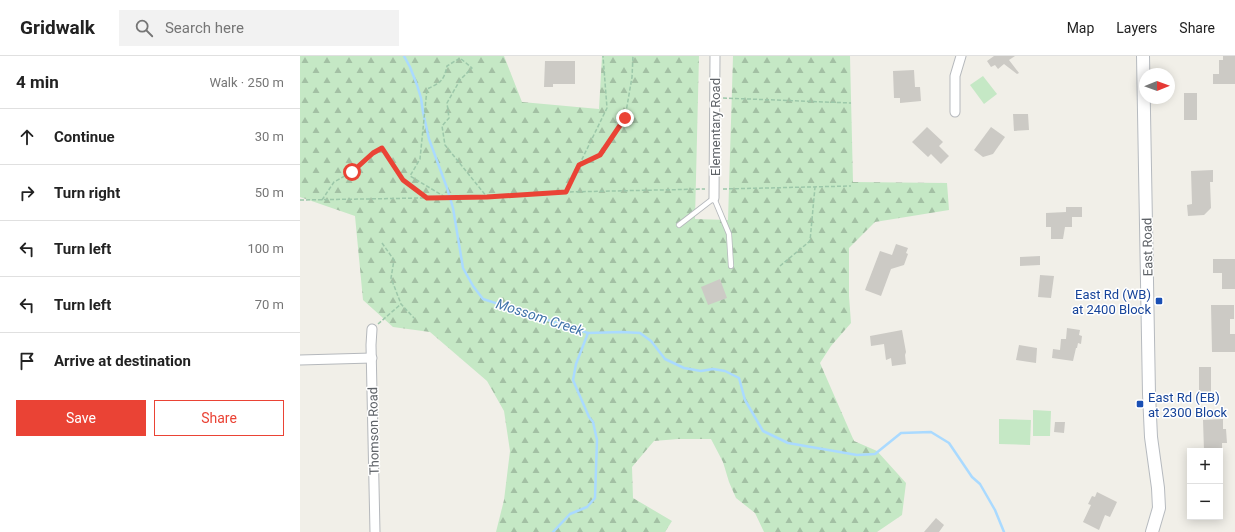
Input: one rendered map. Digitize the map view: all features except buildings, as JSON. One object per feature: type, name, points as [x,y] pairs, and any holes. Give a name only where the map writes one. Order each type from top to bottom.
[{"type":"main road","name":"East Road","points":[[1143,56],[1149,394],[1159,508],[1152,532]]},
{"type":"street","name":"Elementary Road","points":[[714,198],[715,56]]},
{"type":"street","points":[[955,112],[956,76],[961,56]]},
{"type":"street","name":"Thomson Road","points":[[372,329],[375,532]]},
{"type":"street","points":[[300,360],[372,358]]},
{"type":"lane","points":[[679,225],[714,198],[729,234],[731,266]]},
{"type":"path","points":[[300,200],[456,198],[566,192],[607,108],[603,56]]},
{"type":"path","points":[[579,165],[600,155],[625,118],[632,77],[633,56]]},
{"type":"path","points":[[447,198],[410,176],[420,159],[427,89],[437,84],[444,77],[447,66],[460,58],[472,68],[460,80],[447,103],[449,118],[442,126],[445,145],[487,197]]},
{"type":"path","points":[[715,98],[851,103]]},
{"type":"path","points":[[322,200],[334,182],[352,172],[373,153],[382,148],[403,180],[427,198]]},
{"type":"path","points":[[780,266],[810,241],[814,187]]},
{"type":"path","points":[[382,243],[394,260],[391,278],[401,304],[414,318]]},
{"type":"path","points":[[372,329],[401,304]]},
{"type":"green space","points":[[300,56],[504,56],[522,102],[599,109],[602,56],[699,56],[695,219],[728,220],[733,56],[850,56],[853,182],[947,183],[949,210],[875,222],[849,248],[849,296],[851,323],[831,346],[820,363],[854,441],[877,451],[906,483],[902,515],[877,532],[764,532],[755,513],[736,498],[723,462],[711,439],[678,439],[654,441],[632,467],[633,498],[672,521],[665,532],[496,532],[504,500],[510,451],[504,411],[487,381],[430,332],[393,327],[363,300],[355,216],[300,197]]},
{"type":"green space","points":[[983,76],[997,94],[984,104],[970,85]]},
{"type":"green space","points":[[1033,410],[1051,411],[1050,436],[1033,436]]},
{"type":"green space","points":[[999,419],[1031,420],[1030,445],[999,444]]},
{"type":"waterway","name":"Mossom Creek","points":[[404,56],[417,85],[429,139],[453,208],[463,268],[473,286],[483,299],[588,333],[640,333],[651,341],[665,359],[684,368],[701,371],[713,369],[725,371],[739,378],[745,400],[763,431],[788,443],[857,455],[875,454],[901,433],[931,432],[949,443],[972,477],[980,484],[995,510],[1004,532]]},
{"type":"waterway","points":[[553,532],[570,514],[587,507],[595,498],[597,440],[593,422],[589,417],[573,380],[576,364],[588,333]]},
{"type":"place","name":"East Rd (WB) at 2400 Block","points":[[1159,301]]},
{"type":"place","name":"East Rd (EB) at 2300 Block","points":[[1140,404]]},
{"type":"route","points":[[352,172],[373,153],[382,148],[403,180],[427,198],[487,197],[566,192],[579,165],[600,155],[625,118]]}]
